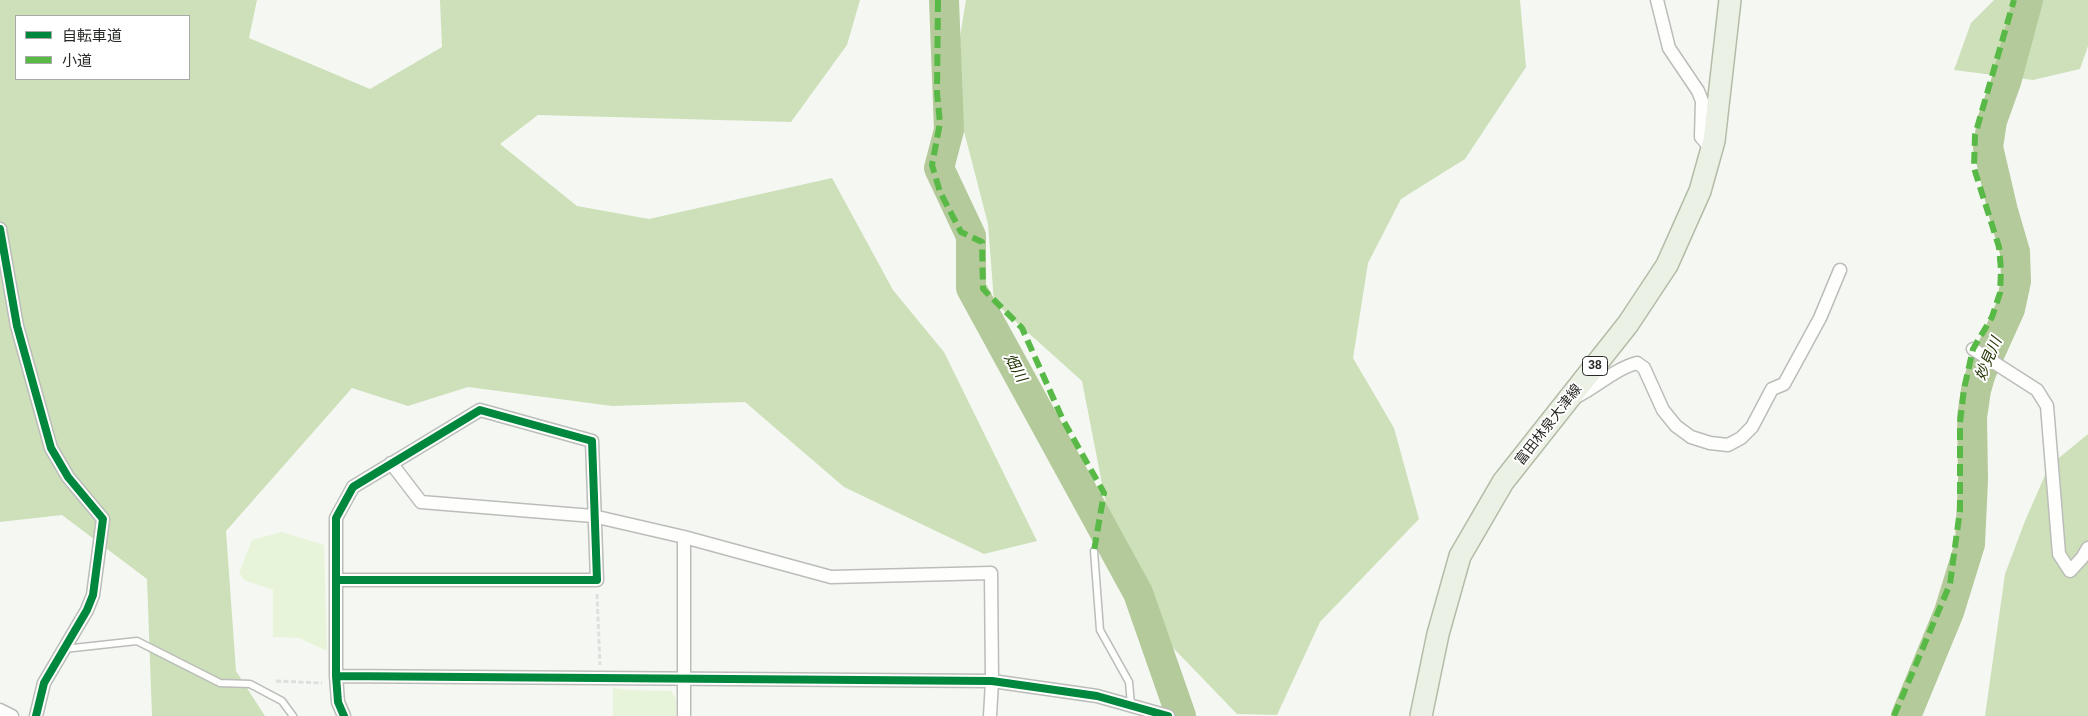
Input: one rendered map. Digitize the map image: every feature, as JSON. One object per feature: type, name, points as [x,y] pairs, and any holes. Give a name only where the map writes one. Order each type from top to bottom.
[{"type":"main road","name":"富田林泉大津線","points":[[1421,716],[1438,634],[1460,556],[1503,482],[1628,324],[1667,265],[1700,191],[1712,150],[1730,0]]},
{"type":"street","points":[[1657,0],[1669,48],[1698,90],[1702,101],[1701,137],[1712,150]]},
{"type":"street","points":[[0,229],[18,326],[51,448],[68,477],[103,519],[93,595],[87,610],[44,683],[36,716]]},
{"type":"street","points":[[1568,401],[1589,391],[1626,366],[1637,362],[1644,368],[1663,410],[1676,426],[1691,437],[1710,443],[1728,444],[1741,438],[1752,427],[1772,390],[1784,384],[1820,318],[1840,270]]},
{"type":"street","points":[[1973,349],[2037,390],[2047,406],[2059,554],[2070,570],[2082,558],[2088,548]]},
{"type":"street","points":[[338,580],[597,580],[593,516],[592,441],[480,410],[353,487],[336,518],[338,580],[336,676],[338,702],[344,716]]},
{"type":"street","points":[[391,463],[421,502],[593,516],[684,537],[831,577],[990,573],[992,681],[990,716]]},
{"type":"street","points":[[684,537],[684,716]]},
{"type":"street","points":[[336,676],[992,681],[1097,696],[1168,716]]},
{"type":"street","points":[[0,710],[12,716]]},
{"type":"lane","points":[[1094,551],[1100,630],[1129,682],[1130,705]]},
{"type":"lane","points":[[64,649],[137,641],[220,683],[250,684],[282,701],[292,716]]},
{"type":"path","points":[[597,580],[600,668]]},
{"type":"path","points":[[276,681],[323,684]]},
{"type":"green space","points":[[0,0],[257,0],[249,38],[370,89],[442,47],[440,0],[860,0],[847,45],[791,122],[538,115],[500,144],[577,206],[649,219],[832,178],[893,290],[944,352],[1037,541],[984,554],[844,487],[745,402],[612,406],[468,387],[408,406],[352,388],[226,531],[236,671],[265,716],[152,716],[147,579],[62,515],[0,522]]},
{"type":"green space","points":[[966,0],[1520,0],[1526,67],[1465,159],[1401,199],[1368,263],[1353,358],[1394,428],[1419,519],[1320,622],[1277,715],[1237,714],[1124,597],[1082,381],[994,302],[988,224],[952,85]]},
{"type":"green space","points":[[1994,0],[2088,0],[2088,46],[2080,69],[2033,80],[1954,70],[1971,23]]},
{"type":"green space","points":[[2088,434],[2088,716],[1985,716],[2005,574],[2049,466]]},
{"type":"green space","points":[[282,532],[324,545],[327,651],[299,638],[273,637],[273,590],[244,580],[239,573],[252,540]]},
{"type":"green space","points":[[613,688],[671,691],[676,699],[676,716],[613,716]]},
{"type":"waterway","name":"畑川","points":[[944,0],[949,130],[939,168],[971,236],[971,288],[1138,593],[1181,716]]},
{"type":"waterway","name":"妙見川","points":[[1906,716],[1949,612],[1970,544],[1973,480],[1972,417],[1976,390],[1981,373],[2010,309],[2016,281],[2015,252],[1988,147],[1992,121],[2006,82],[2028,0]]},
{"type":"marked path","points":[[938,0],[937,93],[940,123],[932,165],[940,192],[961,232],[982,242],[983,289],[1022,328],[1063,420],[1104,493],[1094,551]]},
{"type":"marked path","points":[[1894,716],[1950,584],[1960,510],[1960,423],[1964,389],[1973,349],[1992,317],[2000,293],[1999,247],[1974,168],[1975,135],[2014,0]]},
{"type":"cycle path","points":[[0,229],[17,326],[51,448],[68,477],[103,519],[93,595],[87,610],[44,683],[36,716]]},
{"type":"cycle path","points":[[338,580],[597,580],[592,441],[480,410],[353,487],[336,518],[336,676],[338,702],[344,716]]},
{"type":"cycle path","points":[[336,676],[992,681],[1097,696],[1168,716]]}]
